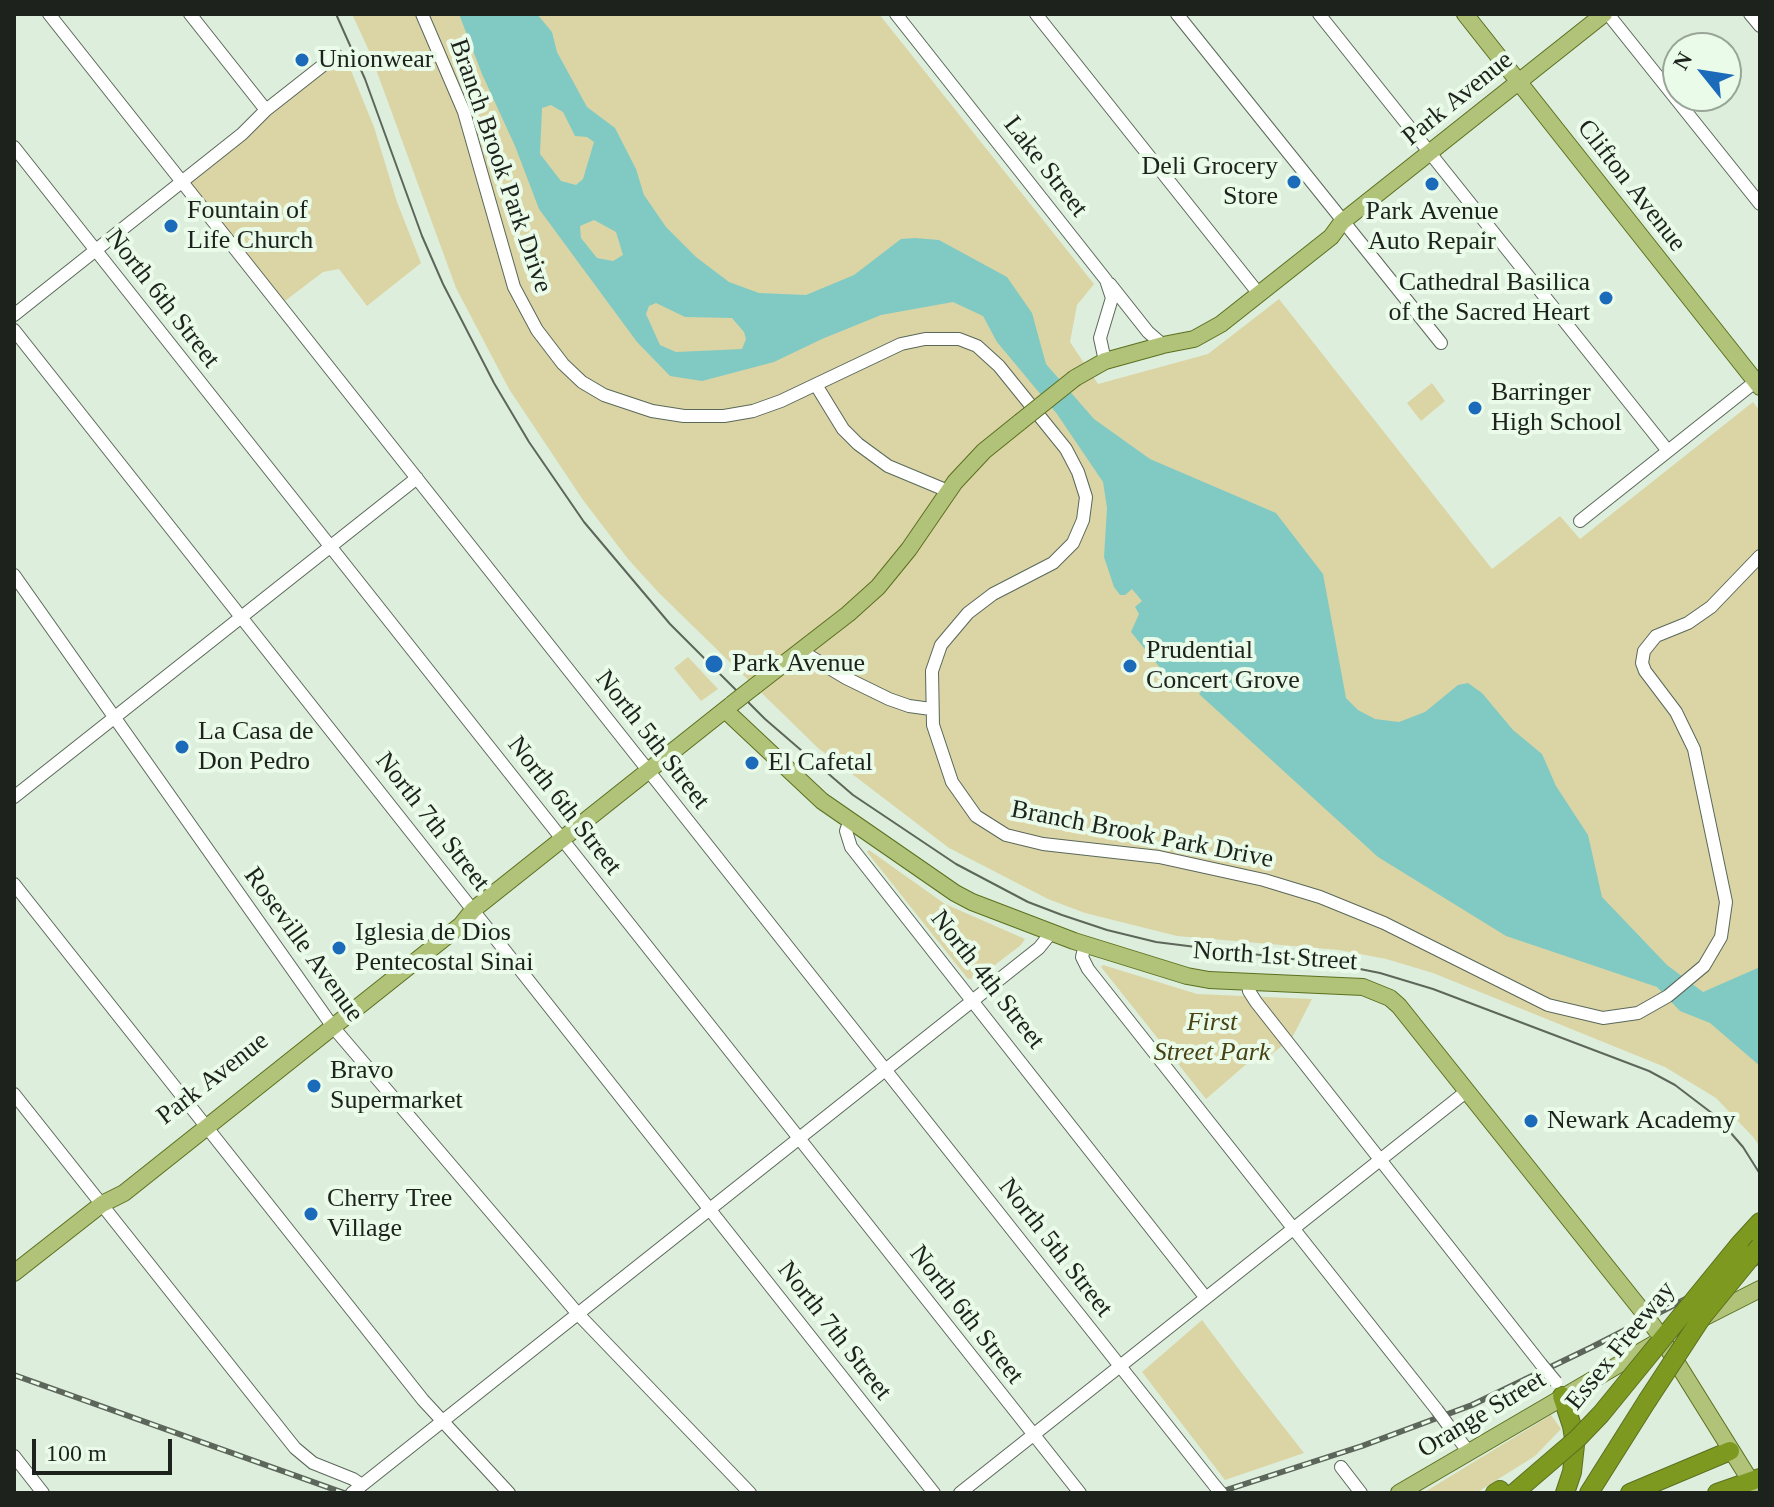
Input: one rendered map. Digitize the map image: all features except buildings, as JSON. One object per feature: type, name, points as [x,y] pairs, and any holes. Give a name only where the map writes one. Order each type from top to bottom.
[{"type":"highway","name":"Essex Freeway","points":[[1503,1492],[1578,1438],[1623,1389],[1760,1222]]},
{"type":"highway","name":"Essex Freeway","points":[[1593,1490],[1691,1333],[1721,1291],[1760,1246]]},
{"type":"highway","points":[[1559,1389],[1575,1445],[1572,1472],[1565,1493]]},
{"type":"highway","points":[[1630,1493],[1730,1451]]},
{"type":"highway","points":[[1717,1493],[1756,1484]]},
{"type":"main road","name":"Clifton Avenue","points":[[1465,14],[1759,382]]},
{"type":"main road","name":"Park Avenue","points":[[14,1273],[102,1204],[117,1185],[461,925],[473,910],[859,604],[886,578],[948,491],[984,451],[1075,378],[1105,361],[1163,345],[1256,290],[1331,237],[1342,222],[1606,14]]},
{"type":"main road","points":[[728,707],[817,796],[850,820]]},
{"type":"main road","name":"North 1st Street","points":[[850,820],[960,896],[1085,945],[1187,976],[1354,986],[1380,992],[1399,1006],[1643,1312],[1730,1451],[1756,1484]]},
{"type":"main road","name":"Orange Street","points":[[1399,1493],[1559,1389],[1659,1334],[1760,1289]]},
{"type":"street","name":"North 5th Street","points":[[49,14],[1218,1489]]},
{"type":"street","points":[[190,14],[266,110]]},
{"type":"street","name":"Branch Brook Park Drive","points":[[422,14],[464,112],[514,287],[537,330],[569,371],[590,387],[614,399],[652,411],[714,417],[744,413],[781,401],[878,353],[909,342],[943,338],[972,342],[999,366],[1051,430],[1081,478],[1086,497],[1086,508],[1073,543],[1053,563],[993,594],[957,624],[941,645],[936,658],[931,709],[939,750],[956,790],[976,816],[1006,835],[1043,844],[1159,857],[1276,883],[1384,923],[1523,994],[1564,1010],[1596,1017],[1638,1013],[1656,1004],[1697,973],[1714,952],[1721,937],[1725,913],[1724,886],[1694,749],[1676,712],[1645,671],[1642,659],[1645,647],[1652,639],[1706,612],[1760,556]]},
{"type":"street","name":"Lake Street","points":[[896,14],[1106,280],[1148,332],[1163,345]]},
{"type":"street","points":[[1036,14],[1256,290]]},
{"type":"street","points":[[1177,14],[1441,343]]},
{"type":"street","points":[[1319,14],[1668,451]]},
{"type":"street","points":[[1606,14],[1760,204]]},
{"type":"street","points":[[1750,14],[1760,26]]},
{"type":"street","points":[[14,315],[242,134],[266,110],[336,55]]},
{"type":"street","name":"North 6th Street","points":[[14,147],[1080,1493]]},
{"type":"street","points":[[1105,361],[1100,338],[1112,298],[1106,280]]},
{"type":"street","name":"North 7th Street","points":[[14,330],[934,1493]]},
{"type":"street","points":[[1580,521],[1759,382]]},
{"type":"street","points":[[816,385],[843,429],[858,444],[888,466],[948,491]]},
{"type":"street","points":[[14,797],[417,478]]},
{"type":"street","name":"Roseville Avenue","points":[[14,576],[330,1023],[578,1314],[750,1493]]},
{"type":"street","points":[[801,651],[889,699],[931,709]]},
{"type":"street","name":"North 4th Street","points":[[850,820],[846,831],[848,843],[1206,1298]]},
{"type":"street","points":[[14,884],[442,1421],[509,1493]]},
{"type":"street","points":[[14,1094],[295,1448],[313,1463],[353,1479],[358,1489],[1039,948],[1051,933]]},
{"type":"street","points":[[1085,945],[1082,957],[1088,969],[1468,1451]]},
{"type":"street","points":[[1248,982],[1249,991],[1256,1002],[1559,1389]]},
{"type":"street","points":[[960,1493],[1467,1091]]},
{"type":"street","points":[[14,1456],[43,1493]]},
{"type":"street","points":[[1341,1467],[1361,1493]]},
{"type":"green space","points":[[352,14],[879,14],[1094,284],[1077,305],[1070,342],[1098,384],[1208,354],[1279,299],[1492,569],[1560,516],[1580,539],[1753,402],[1760,411],[1760,1147],[1716,1098],[1665,1067],[1433,973],[1386,959],[1339,950],[1177,936],[1085,913],[1048,899],[949,848],[818,748],[628,559],[583,500],[509,389],[456,288],[370,53]]},
{"type":"green space","points":[[343,51],[374,127],[397,202],[421,263],[367,306],[339,269],[323,272],[281,304],[188,181]]},
{"type":"green space","points":[[1432,383],[1445,401],[1421,421],[1407,403]]},
{"type":"green space","points":[[688,657],[718,689],[701,701],[674,668]]},
{"type":"green space","points":[[869,850],[945,904],[1025,939],[978,978],[968,979],[867,852]]},
{"type":"green space","name":"First Street Park","points":[[1103,965],[1197,994],[1312,999],[1292,1038],[1263,1061],[1257,1055],[1206,1099],[1101,967]]},
{"type":"green space","points":[[1202,1320],[1304,1453],[1225,1480],[1142,1372]]},
{"type":"green space","points":[[1551,1415],[1561,1429],[1535,1456],[1476,1493],[1423,1493]]},
{"type":"water","points":[[459,14],[537,14],[552,32],[557,52],[587,107],[615,128],[636,169],[644,195],[666,227],[696,257],[729,282],[759,293],[806,295],[854,275],[901,239],[915,238],[939,240],[1007,277],[1032,313],[1046,364],[1094,419],[1150,459],[1276,513],[1323,574],[1346,698],[1358,710],[1375,719],[1399,722],[1425,712],[1458,685],[1468,683],[1482,693],[1513,730],[1542,754],[1556,786],[1588,835],[1602,897],[1667,965],[1703,992],[1760,967],[1760,1066],[1710,1023],[1680,1011],[1657,987],[1506,936],[1378,857],[1199,694],[1199,689],[1207,683],[1198,672],[1190,677],[1177,672],[1166,675],[1131,632],[1139,614],[1135,607],[1142,601],[1132,589],[1120,595],[1114,587],[1104,557],[1107,508],[1103,482],[1057,414],[997,342],[983,316],[953,302],[881,315],[774,362],[702,381],[670,376],[637,342],[539,209]],"holes":[[[551,105],[563,112],[575,136],[587,137],[594,142],[583,179],[576,185],[561,181],[540,154],[542,108]],[[594,220],[616,232],[623,255],[613,261],[597,258],[581,238],[580,226]],[[656,303],[685,317],[732,318],[746,339],[742,349],[676,352],[660,345],[646,314],[649,306]]]},
{"type":"tram line","points":[[336,14],[365,79],[422,236],[443,284],[494,383],[529,442],[584,522],[670,624],[765,719],[853,795],[956,864],[1028,902],[1062,915],[1156,942],[1340,965],[1380,973],[1433,989],[1649,1071],[1675,1085],[1717,1117],[1743,1147],[1760,1174]]},
{"type":"railway","points":[[1217,1493],[1362,1446],[1472,1405],[1760,1261]]},
{"type":"railway","points":[[14,1375],[344,1493]]},
{"type":"place","name":"Unionwear","points":[[302,60]]},
{"type":"place","name":"Deli Grocery Store","points":[[1294,182]]},
{"type":"place","name":"Park Avenue Auto Repair","points":[[1432,184]]},
{"type":"place","name":"Fountain of Life Church","points":[[171,226]]},
{"type":"place","name":"Cathedral Basilica of the Sacred Heart","points":[[1606,298]]},
{"type":"place","name":"Barringer High School","points":[[1475,408]]},
{"type":"place","name":"Park Avenue","points":[[714,664]]},
{"type":"place","name":"Prudential Concert Grove","points":[[1130,666]]},
{"type":"place","name":"La Casa de Don Pedro","points":[[182,747]]},
{"type":"place","name":"El Cafetal","points":[[752,763]]},
{"type":"place","name":"Iglesia de Dios Pentecostal Sinai","points":[[339,948]]},
{"type":"place","name":"Bravo Supermarket","points":[[314,1086]]},
{"type":"place","name":"Newark Academy","points":[[1531,1121]]},
{"type":"place","name":"Cherry Tree Village","points":[[311,1214]]}]
